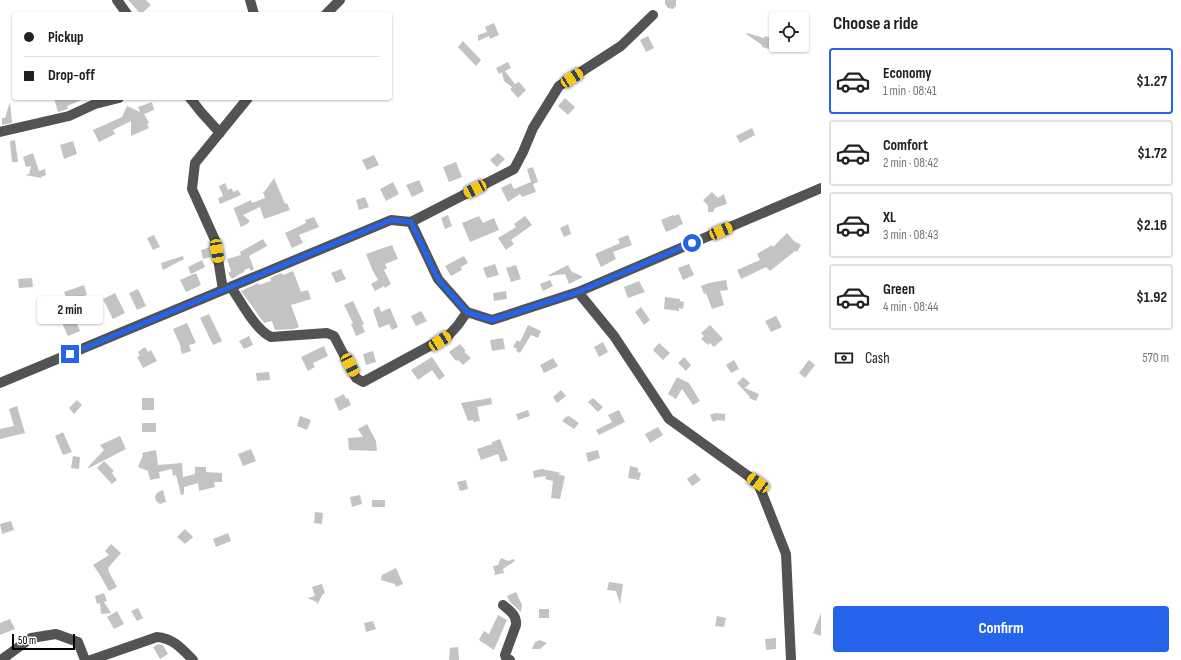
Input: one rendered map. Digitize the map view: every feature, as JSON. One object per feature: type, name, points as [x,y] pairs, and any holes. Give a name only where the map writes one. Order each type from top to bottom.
[{"type":"street","points":[[117,0],[126,12]]},
{"type":"street","points":[[250,0],[253,12]]},
{"type":"street","points":[[328,12],[340,0]]},
{"type":"street","points":[[0,383],[391,220],[411,222],[514,169],[533,128],[559,86],[621,46],[653,15]]},
{"type":"street","points":[[0,132],[70,116],[95,104],[111,100]]},
{"type":"street","points":[[191,100],[200,112],[220,133]]},
{"type":"street","points":[[246,100],[195,162],[192,189],[215,240],[227,289],[258,326],[271,337],[327,333],[334,336],[356,378],[363,382],[448,336],[467,312]]},
{"type":"street","points":[[411,222],[438,279],[467,312],[492,320],[578,292],[821,188]]},
{"type":"street","points":[[578,292],[614,336],[669,418],[758,483],[786,554],[791,660]]},
{"type":"street","points":[[503,605],[512,613],[516,620],[516,625],[506,655],[506,658],[510,660]]},
{"type":"street","points":[[1,660],[31,638],[56,634],[78,642],[85,660]]},
{"type":"street","points":[[91,660],[157,637],[166,637],[175,642],[193,660]]},
{"type":"building","points":[[128,0],[146,0],[151,5],[143,12],[139,12]]},
{"type":"building","points":[[665,0],[676,0],[676,6],[673,9],[668,8],[665,4]]},
{"type":"building","points":[[494,23],[499,35],[490,39],[489,36],[478,41],[478,35],[487,32],[485,27]]},
{"type":"building","points":[[746,34],[764,38],[765,36],[769,37],[769,49],[762,47],[762,45]]},
{"type":"building","points":[[648,36],[654,48],[646,52],[640,40]]},
{"type":"building","points":[[463,41],[481,60],[476,66],[458,47]]},
{"type":"building","points":[[508,62],[511,68],[505,71],[515,84],[519,82],[526,90],[518,98],[510,89],[512,87],[504,81],[502,72],[499,74],[496,68]]},
{"type":"building","points":[[565,98],[575,107],[568,115],[558,106]]},
{"type":"building","points":[[55,100],[81,100],[67,106],[68,109],[58,112]]},
{"type":"building","points":[[10,102],[12,123],[2,125],[2,118],[5,118]]},
{"type":"building","points":[[152,102],[154,110],[144,114],[149,123],[147,124],[149,128],[131,136],[131,121],[113,130],[115,134],[99,142],[93,130],[122,117],[127,106],[140,112],[138,107]]},
{"type":"building","points":[[752,128],[755,135],[740,143],[736,136]]},
{"type":"building","points":[[15,140],[18,162],[12,162],[10,141]]},
{"type":"building","points":[[73,141],[77,154],[64,159],[60,145]]},
{"type":"building","points":[[33,153],[39,171],[45,169],[46,175],[41,178],[25,175],[29,174],[31,166],[26,167],[23,157]]},
{"type":"building","points":[[498,153],[505,159],[497,167],[490,160]]},
{"type":"building","points":[[374,155],[379,165],[367,170],[362,160]]},
{"type":"building","points":[[456,162],[462,177],[449,182],[443,167]]},
{"type":"building","points":[[533,167],[538,182],[533,184],[536,192],[522,197],[520,194],[508,202],[501,188],[511,183],[514,189],[531,182],[527,169]]},
{"type":"building","points":[[274,178],[285,204],[287,203],[290,210],[264,219],[260,207],[243,215],[250,221],[241,227],[233,207],[234,208],[251,200],[252,203],[265,198],[263,192]]},
{"type":"building","points":[[419,180],[424,191],[412,197],[406,185]]},
{"type":"building","points":[[393,182],[399,194],[386,201],[380,189]]},
{"type":"building","points":[[225,183],[228,190],[232,188],[233,192],[238,190],[241,195],[220,204],[218,198],[223,196],[219,186]]},
{"type":"building","points":[[712,192],[718,198],[724,194],[727,204],[715,208],[713,212],[708,212],[708,206],[703,200]]},
{"type":"building","points":[[365,197],[369,207],[359,210],[356,200]]},
{"type":"building","points":[[679,214],[683,224],[666,232],[661,220]]},
{"type":"building","points":[[448,215],[452,226],[445,229],[441,218]]},
{"type":"building","points":[[479,216],[483,223],[494,218],[499,230],[470,242],[462,223]]},
{"type":"building","points":[[525,216],[532,225],[511,240],[514,244],[506,250],[498,238],[516,227],[514,224]]},
{"type":"building","points":[[314,217],[319,227],[299,235],[303,243],[292,248],[285,233],[306,223],[305,220]]},
{"type":"building","points":[[568,224],[571,234],[564,237],[560,228]]},
{"type":"building","points":[[787,233],[794,241],[801,245],[797,252],[795,251],[770,271],[766,267],[741,279],[737,270],[760,260],[757,254],[772,245],[773,247]]},
{"type":"building","points":[[154,235],[160,247],[153,250],[147,238]]},
{"type":"building","points":[[628,235],[632,245],[613,252],[616,259],[601,267],[595,254],[620,243],[618,239]]},
{"type":"building","points":[[263,239],[267,246],[249,256],[254,269],[251,271],[249,268],[244,270],[245,271],[232,279],[228,273],[231,271],[227,259],[241,255],[240,252]]},
{"type":"building","points":[[392,245],[398,259],[385,264],[387,268],[384,270],[391,284],[385,288],[384,286],[375,291],[371,284],[378,280],[366,254]]},
{"type":"building","points":[[210,247],[211,257],[203,259],[201,250]]},
{"type":"building","points":[[183,256],[184,259],[163,270],[161,263]]},
{"type":"building","points":[[464,256],[468,263],[461,267],[462,270],[451,276],[445,266]]},
{"type":"building","points":[[202,260],[205,267],[191,274],[188,267]]},
{"type":"building","points":[[495,264],[499,275],[487,278],[483,268]]},
{"type":"building","points":[[689,264],[694,275],[683,280],[678,268]]},
{"type":"building","points":[[516,265],[521,279],[511,282],[506,268]]},
{"type":"building","points":[[568,265],[571,271],[583,277],[569,284],[565,274],[547,276]]},
{"type":"building","points":[[341,269],[346,279],[336,283],[331,273]]},
{"type":"building","points":[[293,271],[301,292],[308,290],[311,299],[291,305],[299,327],[294,329],[275,330],[272,321],[264,323],[241,291],[258,283],[259,285],[271,281],[270,278],[281,273],[283,275]]},
{"type":"building","points":[[196,273],[201,285],[186,292],[180,280]]},
{"type":"building","points":[[32,278],[33,287],[19,288],[18,279]]},
{"type":"building","points":[[550,280],[553,286],[543,291],[540,284]]},
{"type":"building","points":[[726,280],[728,290],[720,291],[724,305],[712,309],[706,293],[704,294],[701,286]]},
{"type":"building","points":[[639,281],[645,292],[628,298],[624,287]]},
{"type":"building","points":[[84,285],[87,295],[84,296],[87,304],[79,308],[76,299],[68,303],[64,292]]},
{"type":"building","points":[[138,289],[146,306],[137,310],[129,293]]},
{"type":"building","points":[[506,291],[507,299],[494,301],[493,293]]},
{"type":"building","points":[[115,293],[125,313],[113,319],[103,299]]},
{"type":"building","points":[[665,297],[680,299],[680,301],[684,302],[683,309],[679,308],[679,311],[664,309]]},
{"type":"building","points":[[353,301],[364,324],[362,325],[365,332],[356,336],[351,324],[353,323],[344,305]]},
{"type":"building","points":[[379,306],[381,312],[390,308],[398,327],[392,330],[389,324],[379,328],[373,310]]},
{"type":"building","points":[[641,307],[650,320],[644,325],[635,312]]},
{"type":"building","points":[[421,311],[427,321],[416,326],[411,316]]},
{"type":"building","points":[[209,314],[222,341],[213,345],[200,318]]},
{"type":"building","points":[[74,316],[80,331],[68,336],[61,321]]},
{"type":"building","points":[[776,316],[782,327],[771,332],[765,321]]},
{"type":"building","points":[[187,323],[196,343],[189,345],[191,351],[182,354],[181,347],[173,329]]},
{"type":"building","points":[[528,325],[541,331],[538,338],[531,335],[520,353],[513,347],[517,340],[520,342]]},
{"type":"building","points":[[710,325],[723,339],[714,347],[710,343],[708,345],[701,339],[704,336],[701,333]]},
{"type":"building","points":[[249,336],[253,345],[244,349],[239,341]]},
{"type":"building","points":[[503,338],[505,349],[492,351],[490,340]]},
{"type":"building","points":[[603,342],[608,352],[599,357],[594,347]]},
{"type":"building","points":[[659,343],[670,353],[663,360],[653,350]]},
{"type":"building","points":[[460,344],[466,351],[464,352],[471,358],[463,365],[458,360],[456,361],[449,352]]},
{"type":"building","points":[[324,346],[328,356],[313,363],[315,367],[308,371],[301,357]]},
{"type":"building","points":[[145,347],[148,352],[151,350],[157,361],[143,368],[137,357],[140,356],[138,352]]},
{"type":"building","points":[[373,351],[376,362],[366,365],[363,354]]},
{"type":"building","points":[[432,357],[445,376],[439,380],[432,370],[418,380],[411,370]]},
{"type":"building","points":[[684,357],[691,365],[686,371],[678,363]]},
{"type":"building","points":[[553,358],[558,366],[544,373],[540,365]]},
{"type":"building","points":[[734,360],[739,369],[731,373],[726,365]]},
{"type":"building","points":[[809,360],[815,365],[805,378],[799,373]]},
{"type":"building","points":[[269,372],[270,380],[257,381],[256,373]]},
{"type":"building","points":[[677,377],[689,383],[700,401],[693,405],[682,389],[676,399],[668,394]]},
{"type":"building","points":[[743,377],[750,383],[745,388],[759,394],[756,401],[749,398],[750,397],[737,383]]},
{"type":"building","points":[[561,390],[566,396],[557,403],[553,397]]},
{"type":"building","points":[[344,394],[346,399],[348,398],[351,405],[339,411],[334,399]]},
{"type":"building","points":[[142,398],[154,398],[154,410],[142,410]]},
{"type":"building","points":[[491,398],[492,404],[477,407],[480,421],[468,421],[461,403]]},
{"type":"building","points":[[593,398],[603,407],[598,412],[588,402]]},
{"type":"building","points":[[77,400],[82,405],[74,414],[69,408]]},
{"type":"building","points":[[17,406],[25,433],[0,439],[0,429],[14,426],[9,409]]},
{"type":"building","points":[[528,410],[530,416],[518,420],[516,414]]},
{"type":"building","points":[[619,410],[625,422],[599,435],[596,430],[612,422],[608,415]]},
{"type":"building","points":[[715,413],[725,414],[725,421],[718,420],[713,422],[710,415]]},
{"type":"building","points":[[300,416],[311,420],[307,430],[297,426]]},
{"type":"building","points":[[567,416],[579,423],[574,429],[562,421]]},
{"type":"building","points":[[142,423],[156,423],[156,432],[142,432]]},
{"type":"building","points":[[367,424],[376,441],[377,451],[349,450],[348,438],[363,437],[358,429]]},
{"type":"building","points":[[658,427],[663,435],[650,443],[645,434]]},
{"type":"building","points":[[63,432],[72,452],[63,455],[55,436]]},
{"type":"building","points":[[120,436],[126,449],[89,468],[88,467],[104,450],[100,445]]},
{"type":"building","points":[[500,439],[508,460],[501,462],[498,454],[481,460],[477,449],[492,444],[492,442]]},
{"type":"building","points":[[251,449],[256,461],[243,466],[238,454]]},
{"type":"building","points":[[156,450],[158,465],[182,463],[183,477],[195,474],[195,467],[206,467],[206,472],[222,473],[222,482],[214,482],[215,487],[199,491],[198,483],[184,487],[184,494],[181,495],[176,475],[173,476],[172,469],[159,472],[160,478],[150,480],[148,471],[138,467],[143,455],[142,453]]},
{"type":"building","points":[[598,450],[600,458],[588,462],[586,453]]},
{"type":"building","points":[[73,456],[80,457],[79,469],[71,468]]},
{"type":"building","points":[[104,461],[114,471],[112,473],[117,480],[112,484],[97,468]]},
{"type":"building","points":[[630,466],[638,468],[638,472],[641,473],[639,480],[628,478]]},
{"type":"building","points":[[542,469],[562,473],[557,474],[565,476],[560,499],[551,498],[553,481],[545,479],[546,476],[534,478],[533,471]]},
{"type":"building","points":[[695,473],[701,480],[692,486],[687,479]]},
{"type":"building","points":[[466,480],[468,489],[460,491],[457,482]]},
{"type":"building","points":[[163,490],[166,502],[160,504],[156,501],[155,496],[158,492]]},
{"type":"building","points":[[360,495],[362,504],[352,507],[350,497]]},
{"type":"building","points":[[372,500],[385,500],[385,507],[372,507]]},
{"type":"building","points":[[315,512],[323,513],[322,524],[314,523]]},
{"type":"building","points":[[11,521],[14,530],[2,534],[0,524]]},
{"type":"building","points":[[185,529],[193,537],[185,544],[177,537]]},
{"type":"building","points":[[228,533],[231,541],[216,547],[213,539]]},
{"type":"building","points":[[111,544],[121,553],[108,568],[117,587],[109,591],[93,565],[109,555],[105,551]]},
{"type":"building","points":[[501,558],[508,561],[514,559],[515,561],[503,569],[504,573],[494,575],[495,573],[493,566],[498,565]]},
{"type":"building","points":[[396,568],[403,584],[396,587],[395,584],[381,580],[382,575]]},
{"type":"building","points":[[609,582],[623,584],[620,604],[616,591],[607,590]]},
{"type":"building","points":[[322,584],[325,593],[317,605],[317,602],[307,598],[315,596],[312,587]]},
{"type":"building","points":[[516,592],[522,605],[521,612],[510,602],[507,596]]},
{"type":"building","points":[[104,593],[107,601],[104,602],[111,613],[101,614],[100,603],[97,604],[95,596]]},
{"type":"building","points":[[138,608],[143,618],[137,621],[131,611]]},
{"type":"building","points":[[539,609],[549,609],[549,618],[539,618]]},
{"type":"building","points":[[117,611],[124,624],[114,629],[107,617]]},
{"type":"building","points":[[821,613],[821,636],[813,633]]},
{"type":"building","points":[[498,615],[507,620],[494,650],[479,640],[484,631],[489,634]]},
{"type":"building","points":[[717,616],[726,618],[724,627],[715,626]]},
{"type":"building","points":[[10,619],[15,629],[0,635],[0,623]]},
{"type":"building","points":[[373,621],[376,629],[366,632],[364,623]]},
{"type":"building","points":[[776,638],[776,649],[766,650],[765,639]]},
{"type":"building","points":[[540,640],[547,643],[540,649],[532,649],[535,642]]},
{"type":"building","points":[[158,644],[163,645],[168,654],[160,659],[153,647]]},
{"type":"building","points":[[458,647],[459,660],[449,660],[450,648]]},
{"type":"route","points":[[70,354],[391,220],[411,222],[438,279],[467,312],[492,320],[578,292],[692,243]]}]
